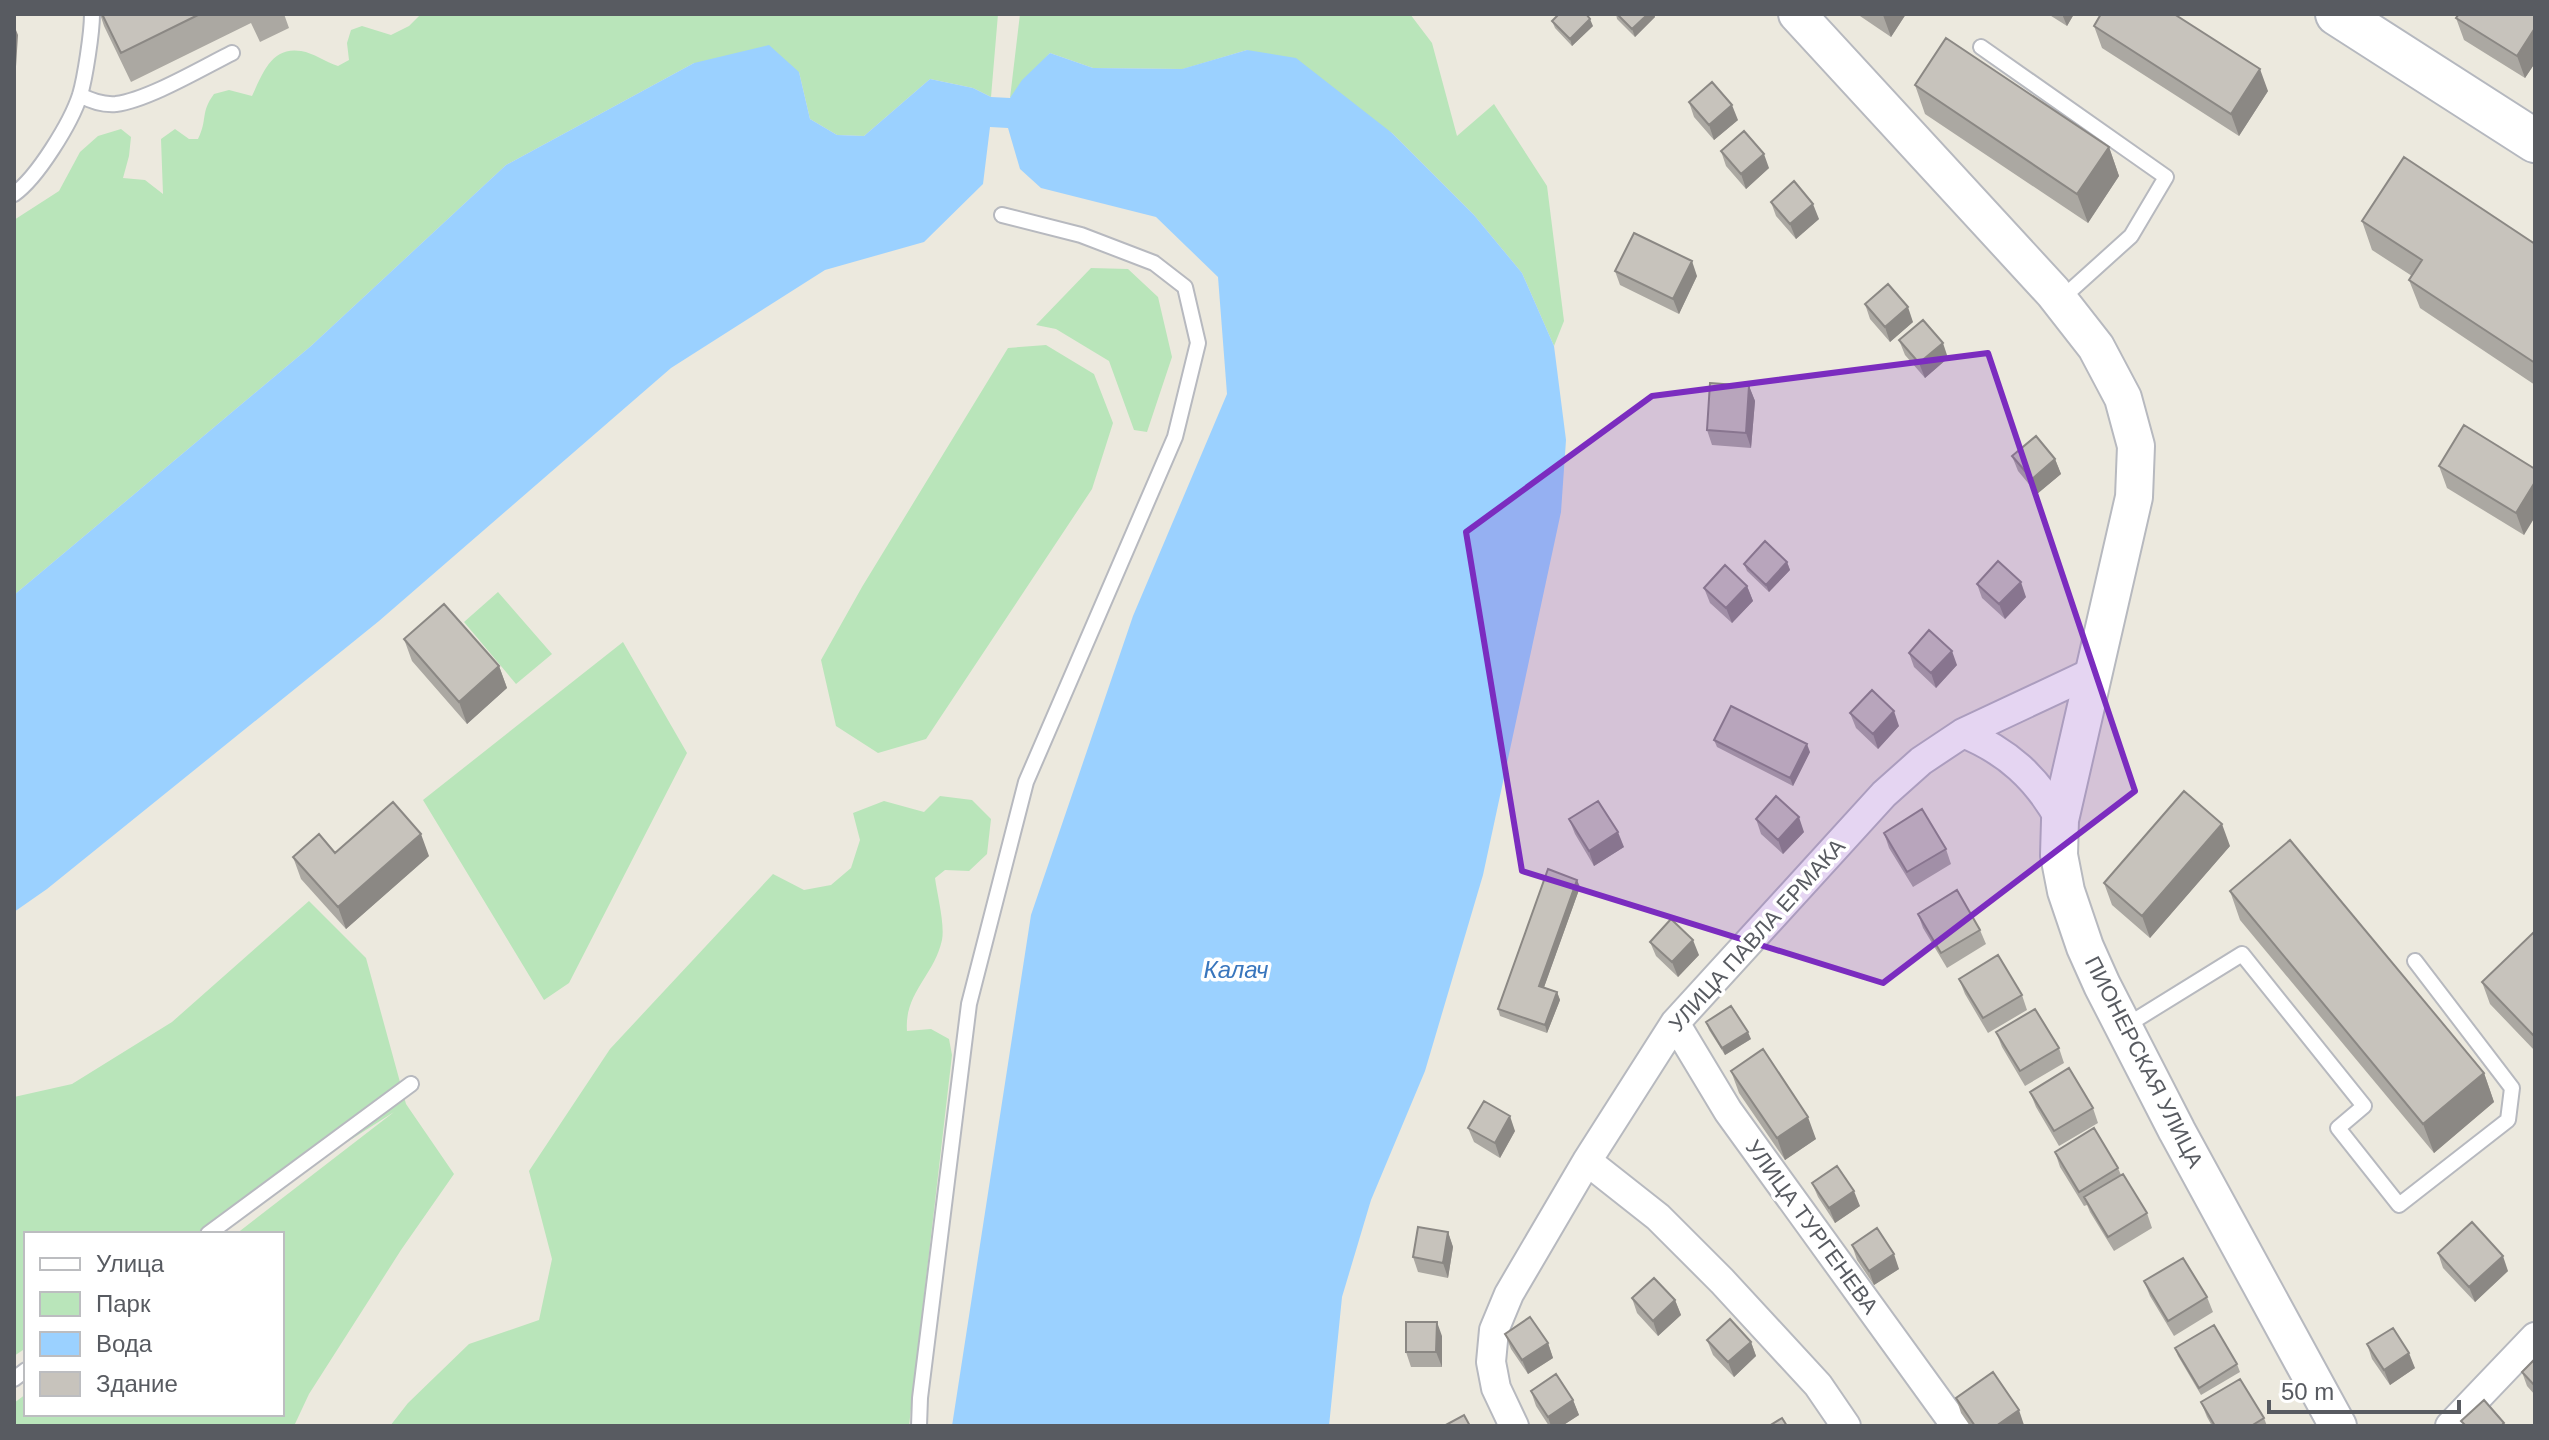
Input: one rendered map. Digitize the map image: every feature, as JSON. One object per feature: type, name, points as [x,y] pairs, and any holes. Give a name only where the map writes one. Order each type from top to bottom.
[{"type":"main road","points":[[2337,14],[2535,141]]},
{"type":"street","name":"ПИОНЕРСКАЯ УЛИЦА","points":[[1797,14],[2059,300],[2096,347],[2123,398],[2136,446],[2134,497],[2060,820],[2059,855],[2066,891],[2085,947],[2124,1028],[2338,1426]]},
{"type":"street","name":"УЛИЦА ПАВЛА ЕРМАКА","points":[[1514,1426],[1496,1388],[1491,1362],[1494,1330],[1509,1294],[1587,1161],[1675,1023],[1884,794],[1921,761],[1963,733],[2093,672]]},
{"type":"street","points":[[1963,733],[1989,743],[2024,771],[2046,794],[2060,820]]},
{"type":"street","name":"УЛИЦА ТУРГЕНЕВА","points":[[1675,1023],[1728,1111],[1956,1426]]},
{"type":"street","points":[[1587,1161],[1658,1217],[1722,1281],[1818,1385],[1846,1426]]},
{"type":"street","points":[[2450,1426],[2535,1337]]},
{"type":"lane","points":[[14,194],[24,187],[53,147],[80,95],[92,14]]},
{"type":"lane","points":[[1981,47],[2166,177],[2131,236],[2059,300]]},
{"type":"lane","points":[[80,95],[94,102],[114,104],[137,99],[232,53]]},
{"type":"lane","points":[[919,1426],[969,1004],[980,959],[1026,782],[1175,437],[1198,343],[1185,287],[1154,263],[1081,235],[1002,215]]},
{"type":"lane","points":[[2124,1028],[2242,954],[2364,1106],[2338,1128],[2399,1205],[2508,1120],[2512,1088],[2415,961]]},
{"type":"lane","points":[[211,1232],[411,1084]]},
{"type":"highlighted area","points":[[1988,353],[2135,791],[1883,983],[1522,871],[1466,532],[1652,396]]},
{"type":"green space","points":[[421,14],[998,14],[991,97],[973,88],[930,79],[864,136],[837,135],[810,119],[799,72],[694,63],[506,165],[311,346],[14,595],[14,220],[59,191],[80,152],[98,136],[121,129],[131,137],[123,178],[145,180],[163,194],[161,139],[175,129],[189,139],[198,139],[207,106],[214,94],[229,90],[252,96],[269,64],[282,53],[306,52],[338,66],[349,60],[347,43],[351,30],[362,26],[391,35],[409,26]]},
{"type":"green space","points":[[1020,14],[1410,14],[1432,43],[1457,136],[1494,104],[1547,186],[1564,321],[1554,346],[1522,273],[1474,215],[1392,133],[1247,50],[1183,69],[1093,68],[1050,53],[1010,98]]},
{"type":"green space","points":[[1091,268],[1128,269],[1158,297],[1172,357],[1147,432],[1134,430],[1109,361],[1056,329],[1036,325]]},
{"type":"green space","points":[[1046,345],[1094,374],[1113,423],[1092,489],[926,739],[878,753],[836,726],[821,660],[1008,348]]},
{"type":"green space","points":[[498,592],[552,654],[516,684],[464,622]]},
{"type":"green space","points":[[623,642],[687,753],[569,983],[544,1000],[423,800]]},
{"type":"green space","points":[[940,796],[972,800],[991,819],[987,854],[969,871],[945,870],[935,878],[942,918],[942,940],[907,1018],[907,1031],[931,1029],[949,1039],[952,1055],[909,1426],[390,1426],[408,1403],[469,1344],[539,1320],[552,1259],[529,1171],[610,1049],[773,874],[804,890],[831,885],[851,868],[860,840],[853,813],[884,801],[924,812]]},
{"type":"green space","points":[[309,901],[366,958],[406,1104],[454,1174],[401,1250],[309,1394],[294,1426],[14,1426],[14,1403],[24,1396],[24,1416],[284,1416],[284,1232],[239,1232],[394,1112],[206,1232],[24,1232],[24,1349],[14,1356],[14,1097],[72,1084],[172,1022]]},
{"type":"water","name":"Калач","points":[[769,45],[799,72],[810,119],[837,135],[864,136],[930,79],[973,88],[991,97],[1010,98],[1022,80],[1050,53],[1093,68],[1182,69],[1247,50],[1296,58],[1392,133],[1474,215],[1522,273],[1554,346],[1566,440],[1561,512],[1483,875],[1425,1071],[1371,1200],[1342,1297],[1329,1426],[952,1426],[1031,915],[1133,616],[1227,394],[1218,277],[1156,217],[1041,188],[1020,169],[1008,128],[990,127],[983,184],[924,242],[825,270],[671,368],[379,621],[47,889],[14,912],[14,595],[311,346],[506,165],[694,63]]},
{"type":"building","points":[[102,14],[200,14],[121,53]]},
{"type":"building","points":[[1559,14],[1586,14],[1590,19],[1570,39],[1552,21]]},
{"type":"building","points":[[1617,14],[1648,14],[1632,29]]},
{"type":"building","points":[[2101,14],[2174,14],[2260,69],[2231,114],[2094,26]]},
{"type":"building","points":[[2459,14],[2535,14],[2535,28],[2517,56],[2456,18]]},
{"type":"building","points":[[1946,38],[2109,147],[2077,194],[1915,85]]},
{"type":"building","points":[[1712,82],[1732,105],[1709,125],[1689,102]]},
{"type":"building","points":[[1744,131],[1764,154],[1741,174],[1721,151]]},
{"type":"building","points":[[2404,157],[2535,244],[2535,363],[2409,280],[2422,260],[2362,221]]},
{"type":"building","points":[[1794,181],[1813,204],[1790,224],[1771,202]]},
{"type":"building","points":[[1634,233],[1692,261],[1673,299],[1615,271]]},
{"type":"building","points":[[1888,284],[1908,307],[1885,327],[1865,304]]},
{"type":"building","points":[[1923,320],[1943,343],[1919,363],[1899,340]]},
{"type":"building","points":[[1710,383],[1749,386],[1746,433],[1707,430]]},
{"type":"building","points":[[2464,425],[2535,469],[2535,482],[2516,513],[2439,466]]},
{"type":"building","points":[[2036,436],[2055,459],[2032,479],[2012,456]]},
{"type":"building","points":[[1765,541],[1787,562],[1766,585],[1744,564]]},
{"type":"building","points":[[1998,561],[2021,582],[1999,604],[1977,584]]},
{"type":"building","points":[[1725,565],[1747,586],[1726,608],[1704,588]]},
{"type":"building","points":[[444,604],[499,666],[459,702],[404,639]]},
{"type":"building","points":[[1929,630],[1952,651],[1931,673],[1909,653]]},
{"type":"building","points":[[1872,690],[1894,711],[1873,734],[1850,713]]},
{"type":"building","points":[[1731,706],[1807,744],[1790,778],[1714,740]]},
{"type":"building","points":[[2184,791],[2222,824],[2142,916],[2104,883]]},
{"type":"building","points":[[1776,796],[1799,817],[1778,840],[1756,819]]},
{"type":"building","points":[[1598,801],[1618,832],[1589,851],[1569,819]]},
{"type":"building","points":[[393,802],[421,834],[338,907],[293,857],[319,834],[335,853]]},
{"type":"building","points":[[1922,809],[1946,849],[1907,872],[1884,833]]},
{"type":"building","points":[[2290,840],[2484,1073],[2423,1124],[2230,891]]},
{"type":"building","points":[[1548,869],[1577,880],[1539,986],[1557,992],[1545,1025],[1498,1009]]},
{"type":"building","points":[[1957,890],[1980,930],[1941,953],[1918,914]]},
{"type":"building","points":[[1671,919],[1693,940],[1672,962],[1650,942]]},
{"type":"building","points":[[2535,931],[2535,1037],[2482,982]]},
{"type":"building","points":[[1998,955],[2022,995],[1983,1018],[1959,979]]},
{"type":"building","points":[[1731,1006],[1748,1032],[1722,1048],[1706,1022]]},
{"type":"building","points":[[2035,1009],[2059,1048],[2020,1071],[1996,1032]]},
{"type":"building","points":[[1763,1049],[1808,1117],[1777,1138],[1731,1071]]},
{"type":"building","points":[[2069,1068],[2093,1108],[2054,1131],[2030,1092]]},
{"type":"building","points":[[1484,1101],[1510,1116],[1495,1143],[1468,1128]]},
{"type":"building","points":[[2094,1128],[2118,1168],[2079,1192],[2055,1152]]},
{"type":"building","points":[[1837,1166],[1854,1191],[1829,1208],[1812,1183]]},
{"type":"building","points":[[2123,1174],[2147,1213],[2108,1237],[2084,1197]]},
{"type":"building","points":[[2472,1222],[2503,1256],[2469,1287],[2438,1253]]},
{"type":"building","points":[[1418,1227],[1448,1232],[1443,1263],[1413,1257]]},
{"type":"building","points":[[1877,1228],[1894,1254],[1869,1271],[1852,1245]]},
{"type":"building","points":[[2183,1258],[2207,1297],[2168,1321],[2144,1281]]},
{"type":"building","points":[[1654,1278],[1675,1300],[1653,1321],[1632,1298]]},
{"type":"building","points":[[1530,1317],[1548,1343],[1522,1360],[1505,1334]]},
{"type":"building","points":[[1730,1319],[1751,1342],[1728,1362],[1707,1340]]},
{"type":"building","points":[[1406,1322],[1437,1322],[1436,1352],[1406,1352]]},
{"type":"building","points":[[2214,1325],[2237,1364],[2199,1388],[2175,1348]]},
{"type":"building","points":[[2393,1328],[2409,1353],[2384,1370],[2367,1344]]},
{"type":"building","points":[[2535,1359],[2535,1386],[2522,1372]]},
{"type":"building","points":[[1993,1372],[2019,1410],[1996,1426],[1975,1426],[1956,1398]]},
{"type":"building","points":[[1556,1374],[1573,1400],[1548,1417],[1531,1391]]},
{"type":"building","points":[[2240,1379],[2264,1418],[2251,1426],[2215,1426],[2201,1402]]},
{"type":"building","points":[[2484,1400],[2504,1423],[2501,1426],[2466,1426],[2461,1421]]},
{"type":"building","points":[[1464,1415],[1470,1426],[1444,1426]]},
{"type":"building","points":[[1782,1418],[1787,1426],[1769,1426]]}]
